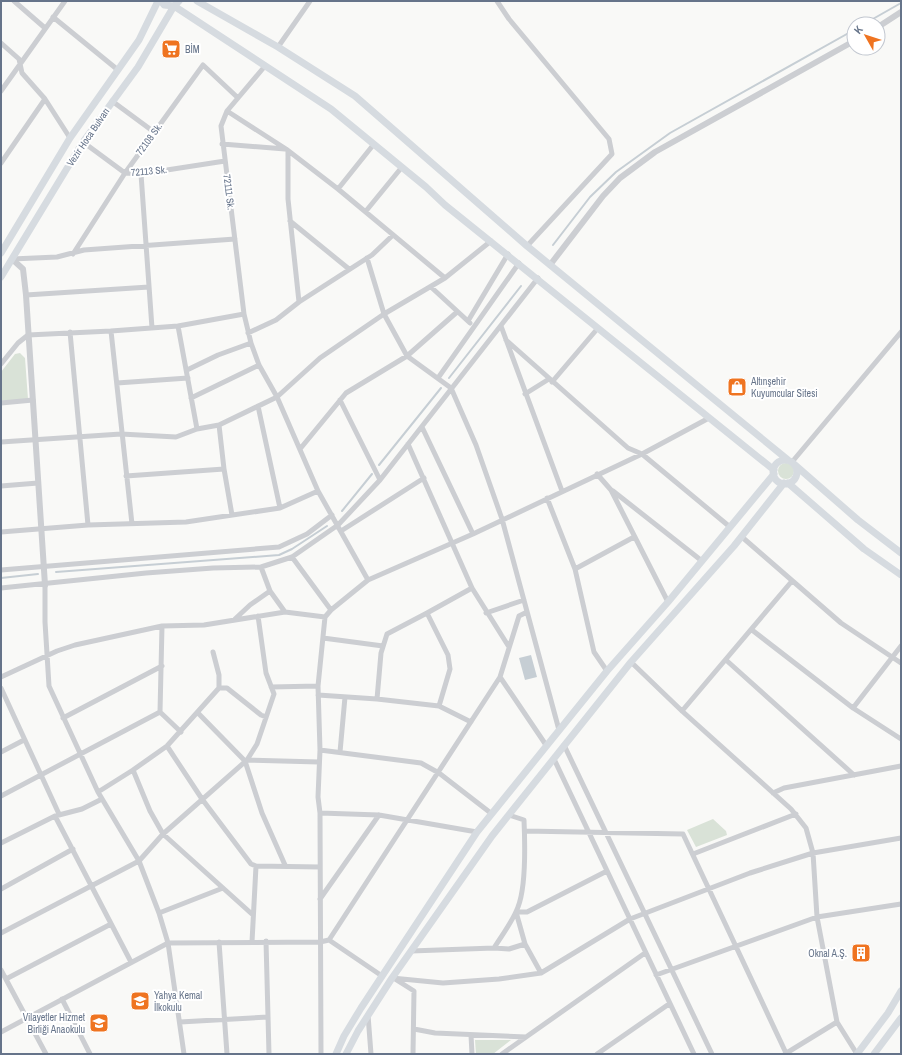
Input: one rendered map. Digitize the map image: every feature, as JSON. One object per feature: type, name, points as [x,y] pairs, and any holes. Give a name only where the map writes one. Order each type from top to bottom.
[{"type":"main road","points":[[160,1],[167,6],[176,4],[265,66],[331,109],[762,461],[774,472],[777,480],[786,483],[864,549],[901,575]]},
{"type":"main road","name":"Vezir Hoca Bulvarı","points":[[1,252],[70,138],[139,40],[160,1]]},
{"type":"main road","points":[[197,1],[278,46],[355,96],[527,246],[792,462],[858,520],[901,553]]},
{"type":"main road","name":"Vezir Hoca Bulvarı","points":[[1,277],[83,142],[142,60],[176,4]]},
{"type":"main road","points":[[762,461],[767,468],[766,483]]},
{"type":"main road","points":[[336,1054],[344,1036],[382,976],[477,832],[607,671],[668,602],[766,483],[774,472],[777,463],[792,462]]},
{"type":"main road","points":[[346,1054],[368,1015],[392,978],[492,836],[631,662],[742,536],[777,493],[786,483],[796,476],[792,462]]},
{"type":"main road","points":[[777,493],[783,489],[796,491]]},
{"type":"main road","points":[[857,1054],[888,1012],[901,991]]},
{"type":"main road","points":[[874,1054],[901,1018]]},
{"type":"street","points":[[14,1],[46,28]]},
{"type":"street","points":[[1,91],[65,1]]},
{"type":"street","points":[[278,46],[310,1]]},
{"type":"street","points":[[498,1],[509,18],[609,139],[612,154],[527,246]]},
{"type":"street","points":[[886,22],[901,12]]},
{"type":"street","points":[[53,17],[118,70]]},
{"type":"street","points":[[1,44],[19,59],[22,73],[45,99],[70,138]]},
{"type":"street","points":[[550,265],[603,196],[620,178],[654,152],[846,45]]},
{"type":"street","name":"72108 Sk.","points":[[73,254],[125,173],[203,65],[237,97]]},
{"type":"street","name":"72111 Sk.","points":[[265,66],[226,111],[221,126],[244,314],[251,343],[260,365],[277,397],[318,491],[368,580]]},
{"type":"street","points":[[1,163],[3,155],[45,99]]},
{"type":"street","points":[[112,102],[154,132]]},
{"type":"street","points":[[226,111],[287,150],[338,189],[444,278]]},
{"type":"street","name":"72113 Sk.","points":[[83,142],[125,173],[140,174],[225,161]]},
{"type":"street","points":[[222,144],[287,150]]},
{"type":"street","points":[[338,189],[374,144]]},
{"type":"street","points":[[287,150],[290,221],[298,302]]},
{"type":"street","points":[[366,211],[402,167]]},
{"type":"street","points":[[140,174],[152,328]]},
{"type":"street","points":[[290,221],[349,269]]},
{"type":"street","points":[[248,333],[276,320],[298,302],[367,258],[393,235]]},
{"type":"street","points":[[12,258],[57,257],[84,250],[234,239]]},
{"type":"street","points":[[1,442],[121,434],[176,437],[197,429],[219,425],[277,397],[320,358],[384,314],[431,287],[491,241]]},
{"type":"street","points":[[468,321],[508,254]]},
{"type":"street","points":[[12,258],[23,269],[26,295],[46,584],[46,656],[49,686],[98,792],[139,862],[159,913],[168,943],[184,1054]]},
{"type":"street","points":[[367,258],[384,314],[407,356],[451,388],[476,445],[502,519],[559,730]]},
{"type":"street","points":[[438,378],[519,263]]},
{"type":"street","points":[[1,588],[146,573],[213,568],[261,567],[292,557],[338,525],[380,480],[538,278]]},
{"type":"street","points":[[26,295],[149,287]]},
{"type":"street","points":[[431,287],[474,326]]},
{"type":"street","points":[[300,449],[346,393],[407,356],[457,312]]},
{"type":"street","points":[[1,364],[18,343],[28,334],[110,331],[178,326],[244,314]]},
{"type":"street","points":[[178,326],[197,429]]},
{"type":"street","points":[[501,326],[562,491]]},
{"type":"street","points":[[525,394],[550,381],[598,328]]},
{"type":"street","points":[[110,331],[132,524]]},
{"type":"street","points":[[70,332],[88,525]]},
{"type":"street","points":[[792,462],[901,332]]},
{"type":"street","points":[[506,340],[550,381],[628,448],[642,454],[730,527]]},
{"type":"street","points":[[187,370],[218,355],[251,343]]},
{"type":"street","points":[[191,398],[260,365]]},
{"type":"street","points":[[117,383],[188,378]]},
{"type":"street","points":[[1,403],[33,400]]},
{"type":"street","points":[[340,400],[380,480]]},
{"type":"street","points":[[258,406],[280,508]]},
{"type":"street","points":[[321,1054],[320,813],[318,797],[320,750],[318,686],[325,617],[330,610],[368,580],[453,543],[642,454],[709,418]]},
{"type":"street","points":[[219,425],[224,469],[232,515]]},
{"type":"street","points":[[422,427],[472,534]]},
{"type":"street","points":[[408,444],[472,588],[486,613],[509,647]]},
{"type":"street","points":[[126,476],[224,469]]},
{"type":"street","points":[[597,474],[611,490],[702,561]]},
{"type":"street","points":[[341,531],[424,478]]},
{"type":"street","points":[[1,486],[38,484]]},
{"type":"street","points":[[611,490],[668,602]]},
{"type":"street","points":[[1,532],[88,525],[186,522],[280,508],[318,491]]},
{"type":"street","points":[[548,498],[575,569],[594,652],[607,671]]},
{"type":"street","points":[[1,570],[279,547],[308,534],[332,515]]},
{"type":"street","points":[[742,536],[841,623],[901,663]]},
{"type":"street","points":[[575,569],[634,537]]},
{"type":"street","points":[[292,557],[330,610]]},
{"type":"street","points":[[261,567],[270,592],[284,612]]},
{"type":"street","points":[[682,712],[792,581]]},
{"type":"street","points":[[377,699],[383,646],[387,634],[472,588]]},
{"type":"street","points":[[235,620],[250,605],[270,592]]},
{"type":"street","points":[[486,613],[524,600]]},
{"type":"street","points":[[1,677],[46,656],[75,645],[162,626],[204,625],[284,612],[325,617]]},
{"type":"street","points":[[1,1032],[168,943],[266,941],[320,942],[329,940],[500,677],[519,616],[527,612]]},
{"type":"street","points":[[427,613],[448,655],[450,669],[439,706]]},
{"type":"street","points":[[1,933],[139,862],[163,834],[246,760],[257,744],[274,694],[266,673],[258,616]]},
{"type":"street","points":[[162,626],[160,712],[181,732]]},
{"type":"street","points":[[752,630],[853,708],[901,739]]},
{"type":"street","points":[[323,638],[383,646]]},
{"type":"street","points":[[853,708],[901,646]]},
{"type":"street","points":[[98,792],[168,746],[219,688],[218,669],[213,652]]},
{"type":"street","points":[[726,660],[854,775]]},
{"type":"street","points":[[631,662],[682,712],[774,793],[796,814],[806,828],[813,853],[817,918],[837,1022],[857,1054]]},
{"type":"street","points":[[63,718],[162,666]]},
{"type":"street","points":[[500,677],[546,745]]},
{"type":"street","points":[[271,687],[318,686]]},
{"type":"street","points":[[1,688],[41,774],[57,815],[73,849],[131,962]]},
{"type":"street","points":[[219,688],[227,688],[261,715],[266,717]]},
{"type":"street","points":[[318,695],[377,699],[439,706],[471,722]]},
{"type":"street","points":[[340,752],[345,697]]},
{"type":"street","points":[[1,796],[160,712]]},
{"type":"street","points":[[198,712],[246,760],[262,813],[286,865]]},
{"type":"street","points":[[1,752],[24,740]]},
{"type":"street","points":[[564,745],[712,1054]]},
{"type":"street","points":[[168,746],[202,799],[251,864],[256,866],[286,865],[320,867]]},
{"type":"street","points":[[320,750],[421,763],[439,773],[492,814]]},
{"type":"street","points":[[554,759],[693,1053]]},
{"type":"street","points":[[246,760],[319,762]]},
{"type":"street","points":[[774,793],[784,788],[901,766]]},
{"type":"street","points":[[133,770],[144,799],[163,834],[253,915]]},
{"type":"street","points":[[1,844],[57,815],[82,809],[102,799]]},
{"type":"street","points":[[320,813],[379,815],[477,832]]},
{"type":"street","points":[[693,854],[796,814]]},
{"type":"street","points":[[320,899],[379,815]]},
{"type":"street","points":[[494,948],[516,912],[520,901],[524,820],[509,815]]},
{"type":"street","points":[[524,831],[683,834],[786,1054],[837,1022]]},
{"type":"street","points":[[392,978],[443,983],[499,979],[540,973],[630,919],[750,872],[813,853],[901,838]]},
{"type":"street","points":[[1,889],[73,849]]},
{"type":"street","points":[[252,942],[256,866]]},
{"type":"street","points":[[516,912],[527,912],[607,871]]},
{"type":"street","points":[[159,913],[223,888]]},
{"type":"street","points":[[656,975],[817,918],[901,904]]},
{"type":"street","points":[[516,912],[525,944],[540,973]]},
{"type":"street","points":[[6,979],[111,924]]},
{"type":"street","points":[[329,940],[382,976]]},
{"type":"street","points":[[266,941],[269,1054]]},
{"type":"street","points":[[219,942],[227,1054]]},
{"type":"street","points":[[411,951],[494,948],[509,949],[525,944]]},
{"type":"street","points":[[502,1054],[645,953]]},
{"type":"street","points":[[1,970],[46,1054]]},
{"type":"street","points":[[392,978],[414,991],[413,1054]]},
{"type":"street","points":[[62,999],[90,1054]]},
{"type":"street","points":[[597,1054],[669,1004]]},
{"type":"street","points":[[368,1015],[371,1054]]},
{"type":"street","points":[[180,1022],[268,1017]]},
{"type":"street","points":[[414,1029],[435,1033],[471,1036],[526,1037]]},
{"type":"street","points":[[471,1036],[472,1054]]},
{"type":"shaded area","points":[[20,353],[25,358],[28,399],[1,401],[1,372],[15,354]]},
{"type":"shaded area","points":[[783,463],[789,463],[794,468],[792,477],[789,479],[783,479],[778,474],[778,468]]},
{"type":"shaded area","points":[[531,655],[537,677],[525,680],[519,658]]},
{"type":"shaded area","points":[[713,819],[726,831],[727,835],[696,847],[687,830]]},
{"type":"shaded area","points":[[475,1040],[511,1040],[493,1054],[476,1054]]},
{"type":"waterway","points":[[878,16],[901,3]]},
{"type":"waterway","points":[[553,245],[590,197],[616,172],[670,133],[846,34]]},
{"type":"waterway","points":[[449,378],[521,286]]},
{"type":"waterway","points":[[379,465],[441,388]]},
{"type":"waterway","points":[[342,511],[372,474]]},
{"type":"waterway","points":[[56,572],[279,555],[292,549],[327,526]]},
{"type":"waterway","points":[[1,578],[38,574]]},
{"type":"place","name":"BİM","points":[[171,49]]},
{"type":"place","name":"Altınşehir Kuyumcular Sitesi","points":[[737,387]]},
{"type":"place","name":"Oknal A.Ş.","points":[[861,953]]},
{"type":"place","name":"Yahya Kemal İlkokulu","points":[[140,1001]]},
{"type":"place","name":"Vilayetler Hizmet Birliği Anaokulu","points":[[99,1023]]}]
